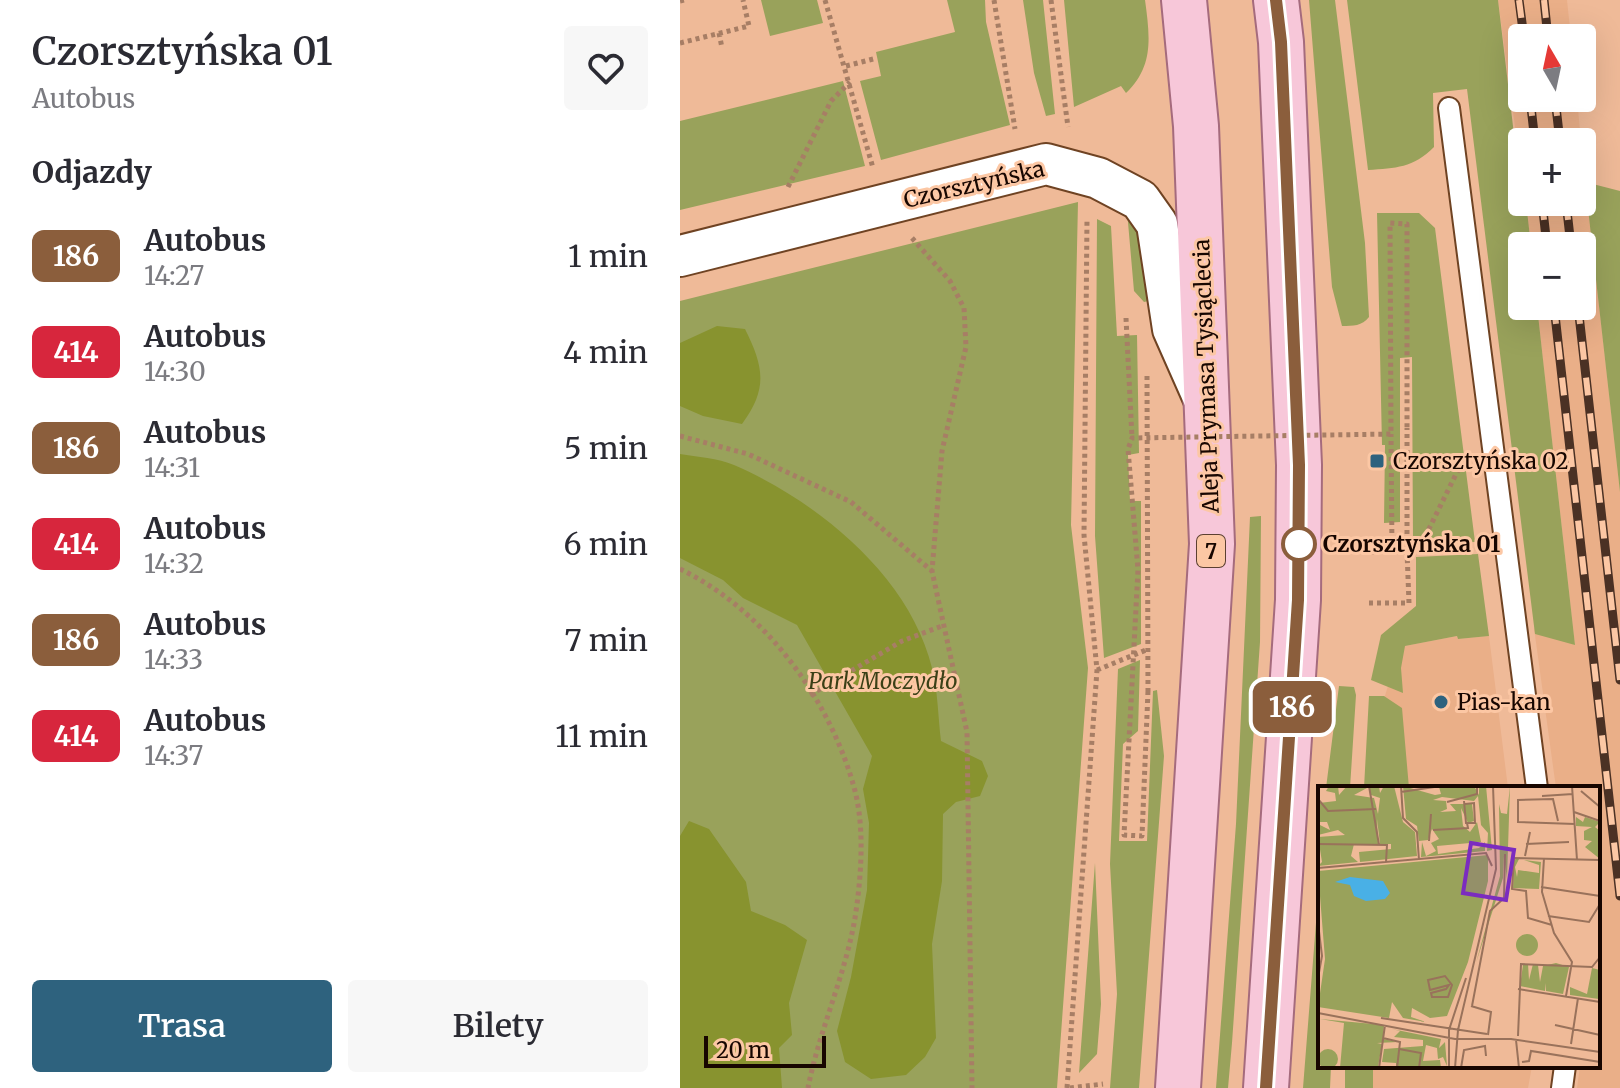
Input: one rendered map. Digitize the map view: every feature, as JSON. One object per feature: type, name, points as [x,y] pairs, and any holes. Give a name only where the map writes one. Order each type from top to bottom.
[{"type":"main road","name":"Aleja Prymasa Tysiąclecia","points":[[1178,1088],[1212,544],[1196,126],[1184,0]]},
{"type":"main road","points":[[1266,1088],[1298,600],[1299,465],[1281,42],[1276,0]]},
{"type":"street","name":"Czorsztyńska","points":[[680,256],[1046,164],[1081,172],[1140,200],[1157,224],[1173,329],[1209,410]]},
{"type":"lane","points":[[1449,108],[1537,786]]},
{"type":"lane","points":[[1562,1088],[1565,1068]]},
{"type":"path","points":[[680,43],[749,26],[743,0]]},
{"type":"path","points":[[825,0],[874,170]]},
{"type":"path","points":[[994,0],[1016,131]]},
{"type":"path","points":[[1051,0],[1068,126]]},
{"type":"path","points":[[719,33],[722,48]]},
{"type":"path","points":[[846,66],[877,58]]},
{"type":"path","points":[[786,191],[831,101],[850,82]]},
{"type":"path","points":[[1087,215],[1084,535],[1097,670],[1068,1088],[1103,1084]]},
{"type":"path","points":[[1369,603],[1409,603],[1407,224],[1390,223],[1392,547]]},
{"type":"path","points":[[910,236],[950,281],[964,308],[966,347],[942,451],[932,571]]},
{"type":"path","points":[[1126,318],[1132,438],[1128,449],[1138,570],[1124,835],[1142,836],[1148,691],[1147,366]]},
{"type":"path","points":[[1132,438],[1391,434]]},
{"type":"path","points":[[680,436],[748,454],[851,502],[932,571],[938,585],[942,626],[967,732],[972,1088]]},
{"type":"path","points":[[1418,551],[1464,458]]},
{"type":"path","points":[[1370,552],[1392,547],[1407,551],[1484,549]]},
{"type":"path","points":[[680,569],[702,580],[760,625],[796,669],[838,743],[855,793],[860,831],[855,919],[808,1088]]},
{"type":"path","points":[[810,695],[902,641],[942,626]]},
{"type":"path","points":[[1097,670],[1146,650]]},
{"type":"shaded area","points":[[1498,0],[1567,0],[1570,24],[1508,24],[1508,75]]},
{"type":"shaded area","points":[[1513,112],[1578,112],[1580,128],[1515,128]]},
{"type":"shaded area","points":[[1528,216],[1589,216],[1591,232],[1529,232]]},
{"type":"shaded area","points":[[1596,279],[1620,492],[1620,1088],[1577,1088],[1580,1068],[1600,1068],[1600,786],[1556,786],[1534,628],[1575,645],[1539,320],[1596,320]]},
{"type":"shaded area","points":[[1457,636],[1458,639],[1489,636],[1508,786],[1380,786],[1375,728],[1400,647]]},
{"type":"shaded area","points":[[1369,1068],[1532,1068],[1528,1088],[1368,1088]]},
{"type":"green space","points":[[761,0],[817,0],[823,23],[770,36]]},
{"type":"green space","points":[[947,0],[985,0],[986,22],[1010,125],[881,160],[860,81],[881,76],[876,52],[955,32]]},
{"type":"green space","points":[[1023,0],[1043,0],[1055,114],[1046,116],[1034,73]]},
{"type":"green space","points":[[1064,0],[1145,0],[1149,39],[1146,61],[1126,93],[1121,86],[1074,107]]},
{"type":"green space","points":[[1309,0],[1335,0],[1365,243],[1369,317],[1354,326],[1342,326],[1332,287]]},
{"type":"green space","points":[[1347,0],[1498,0],[1508,84],[1508,112],[1511,112],[1513,128],[1508,128],[1508,216],[1528,216],[1529,232],[1508,232],[1508,320],[1539,320],[1575,645],[1535,634],[1467,89],[1433,93],[1434,147],[1426,154],[1404,166],[1368,170]]},
{"type":"green space","points":[[843,81],[865,166],[680,210],[680,121]]},
{"type":"green space","points":[[1596,185],[1620,191],[1620,492],[1596,279],[1596,232],[1591,232],[1589,216],[1596,216]]},
{"type":"green space","name":"Park Moczydło","points":[[1078,202],[1071,525],[1088,668],[1057,1088],[680,1088],[680,301]]},
{"type":"green space","points":[[1127,211],[1136,220],[1153,300],[1144,302],[1134,291]]},
{"type":"green space","points":[[1377,213],[1419,213],[1435,228],[1475,542],[1413,543],[1412,357],[1400,358],[1400,522],[1384,523],[1385,445],[1382,445]]},
{"type":"green space","points":[[1097,219],[1111,226],[1117,336],[1137,335],[1139,453],[1128,455],[1130,501],[1141,501],[1141,644],[1104,658],[1095,536]]},
{"type":"green space","points":[[717,326],[745,329],[756,355],[759,389],[742,424],[703,416],[680,406],[680,343]]},
{"type":"green space","points":[[680,454],[728,463],[765,480],[827,521],[882,573],[921,634],[934,677],[941,741],[982,761],[988,776],[980,796],[956,802],[943,814],[942,881],[932,944],[936,1038],[925,1057],[906,1075],[871,1079],[845,1062],[837,1031],[851,977],[867,890],[869,823],[863,789],[872,756],[797,625],[743,598],[723,580],[680,558]]},
{"type":"green space","points":[[1261,516],[1260,642],[1232,1043],[1228,1088],[1216,1088],[1236,824],[1250,517]]},
{"type":"green space","points":[[1478,554],[1489,636],[1458,639],[1457,636],[1405,646],[1401,668],[1403,693],[1371,680],[1381,635],[1416,606],[1416,557]]},
{"type":"green space","points":[[1140,660],[1138,731],[1123,744],[1119,841],[1147,841],[1153,691],[1157,690],[1164,756],[1139,1088],[1110,1088],[1117,994],[1110,864],[1118,669]]},
{"type":"green space","points":[[1339,686],[1354,687],[1350,786],[1326,786]]},
{"type":"green space","points":[[1369,696],[1384,696],[1402,708],[1409,786],[1364,786]]},
{"type":"green space","points":[[689,821],[709,829],[746,882],[751,911],[785,925],[807,940],[789,1003],[792,1035],[779,1048],[782,1088],[680,1088],[680,836]]},
{"type":"green space","points":[[1095,863],[1101,1004],[1097,1054],[1079,1073]]},
{"type":"green space","points":[[1318,897],[1318,1068],[1331,1068],[1330,1088],[1303,1088]]},
{"type":"green space","points":[[1345,1068],[1373,1068],[1373,1088],[1345,1088]]},
{"type":"railway","points":[[1519,0],[1522,24]]},
{"type":"railway","points":[[1544,0],[1547,24]]},
{"type":"railway","points":[[1532,112],[1533,128]]},
{"type":"railway","points":[[1557,112],[1558,128]]},
{"type":"railway","points":[[1544,216],[1545,232]]},
{"type":"railway","points":[[1568,216],[1569,232]]},
{"type":"railway","points":[[1556,320],[1620,896]]},
{"type":"railway","points":[[1580,320],[1620,680]]},
{"type":"bus line","name":"186","points":[[1266,1088],[1298,600],[1299,465],[1281,42],[1276,0]]},
{"type":"place","name":"Czorsztyńska 02","points":[[1377,461]]},
{"type":"place","name":"Czorsztyńska 01","points":[[1299,544]]},
{"type":"place","name":"Pias-kan","points":[[1441,702]]}]
